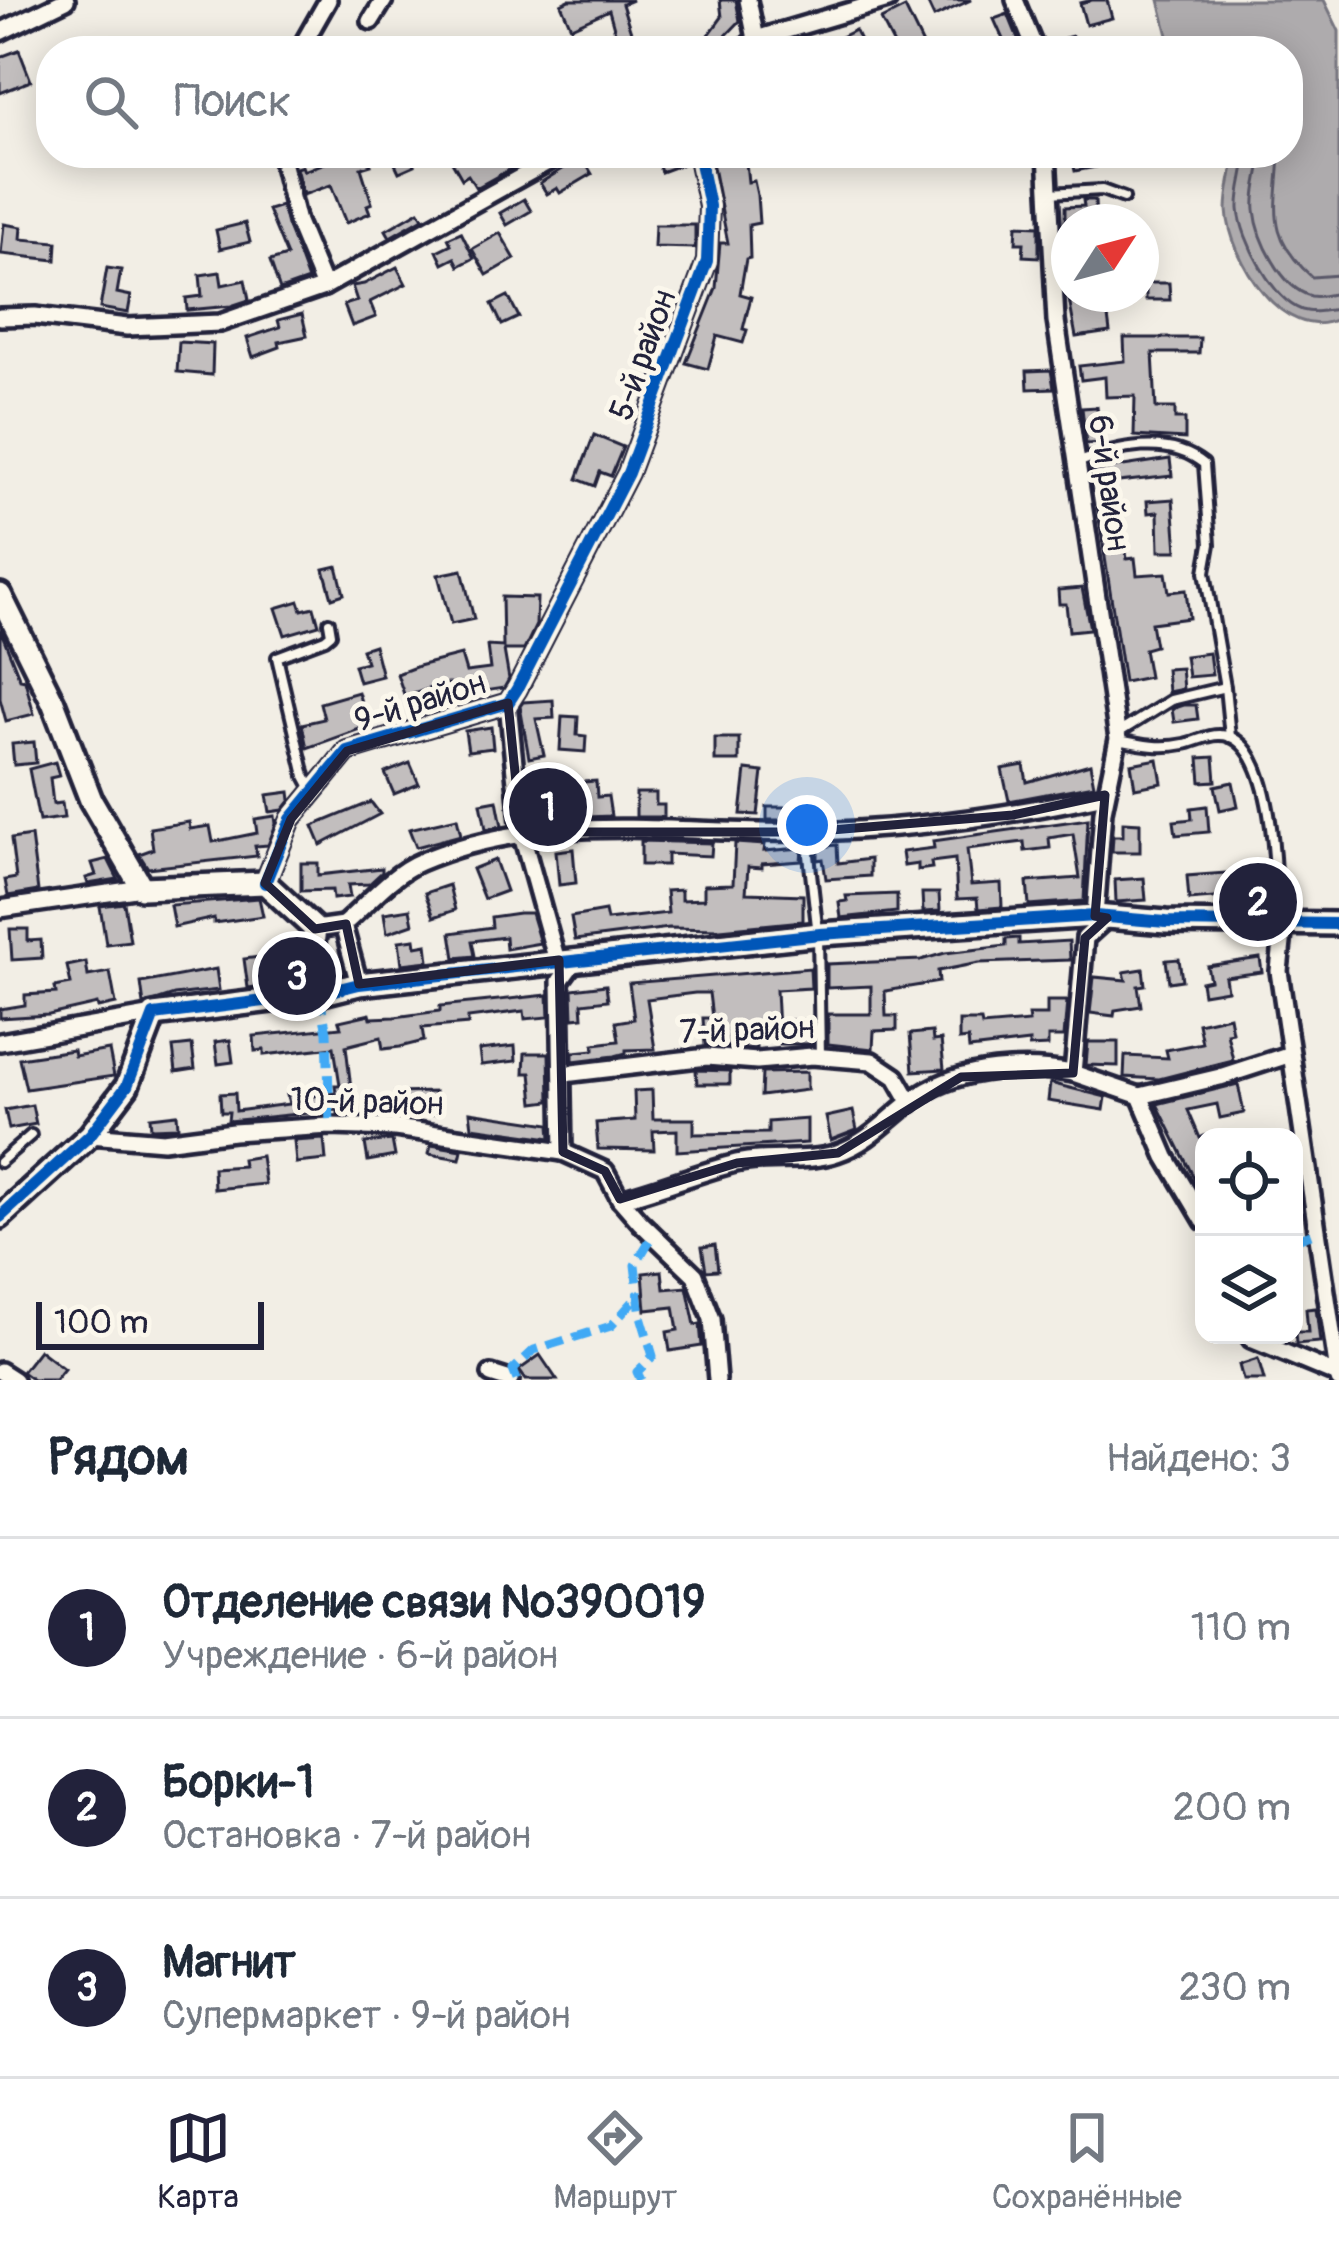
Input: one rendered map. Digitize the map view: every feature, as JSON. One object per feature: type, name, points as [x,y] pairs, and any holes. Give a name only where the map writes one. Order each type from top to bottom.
[{"type":"street","points":[[0,32],[66,0]]},
{"type":"street","points":[[308,36],[328,0]]},
{"type":"street","points":[[371,21],[384,0]]},
{"type":"street","points":[[748,0],[755,36]]},
{"type":"street","points":[[1015,0],[1030,36]]},
{"type":"street","points":[[767,36],[883,3]]},
{"type":"street","points":[[284,168],[297,221],[324,287]]},
{"type":"street","points":[[0,317],[35,316],[128,327],[220,323],[324,287],[537,168]]},
{"type":"street","name":"5-й район","points":[[582,565],[628,473],[707,261],[709,206],[701,168]]},
{"type":"street","name":"6-й район","points":[[1047,168],[1056,321],[1118,737],[1105,795],[1100,917]]},
{"type":"street","name":"9-й район","points":[[265,883],[290,819],[347,751],[508,704],[582,565]]},
{"type":"street","points":[[0,595],[53,702],[91,800],[142,887]]},
{"type":"street","points":[[508,704],[521,832],[566,960],[560,980],[563,1152]]},
{"type":"street","points":[[0,909],[142,887],[265,883],[315,928],[343,925],[416,863],[521,832],[679,827],[812,832],[1013,814],[1105,795]]},
{"type":"street","points":[[1073,1073],[1085,938],[1100,917]]},
{"type":"street","points":[[0,1042],[359,984],[818,934],[1100,917],[1339,924]]},
{"type":"street","points":[[1279,924],[1279,970],[1338,1378]]},
{"type":"street","points":[[343,925],[359,984]]},
{"type":"street","points":[[315,928],[311,959],[323,993]]},
{"type":"street","points":[[0,1217],[90,1135],[127,1086],[154,1015]]},
{"type":"street","points":[[620,1199],[736,1163],[838,1153],[883,1128],[922,1094],[961,1077],[1052,1069],[1140,1096],[1220,1078],[1291,1054]]},
{"type":"street","name":"7-й район","points":[[564,1074],[707,1057],[872,1061],[896,1077],[911,1103]]},
{"type":"street","points":[[1140,1096],[1166,1157],[1195,1206]]},
{"type":"street","name":"10-й район","points":[[90,1135],[163,1141],[330,1126],[395,1128],[563,1152],[604,1171],[620,1199],[695,1275],[712,1319],[717,1380]]},
{"type":"street","points":[[1266,1344],[1338,1378]]},
{"type":"street","points":[[0,1371],[14,1380]]},
{"type":"street","points":[[491,1374],[510,1380]]},
{"type":"lane","points":[[1048,186],[1102,190],[1124,198]]},
{"type":"lane","points":[[1076,464],[1105,452],[1139,447],[1190,453],[1204,464],[1210,544],[1205,572],[1230,737]]},
{"type":"lane","points":[[313,790],[305,776],[277,657],[325,639],[331,634],[329,622]]},
{"type":"lane","points":[[1118,737],[1171,700],[1225,687]]},
{"type":"lane","points":[[1118,737],[1154,748],[1220,734],[1246,748],[1255,761],[1268,811],[1279,924]]},
{"type":"lane","points":[[812,832],[808,855],[818,934],[820,1057]]},
{"type":"lane","points":[[0,1162],[31,1135]]},
{"type":"highlighted area","points":[[508,703],[521,832],[807,832],[1013,815],[1105,795],[1095,916],[1107,918],[1085,938],[1073,1073],[961,1077],[838,1153],[737,1163],[620,1199],[605,1171],[563,1152],[559,960],[359,984],[346,924],[315,929],[265,883],[291,819],[347,751]]},
{"type":"water","points":[[1159,0],[1324,0],[1339,31],[1339,318],[1318,324],[1280,309],[1249,272],[1227,210],[1233,168],[1303,168],[1303,36],[1168,36]]},
{"type":"building","points":[[632,0],[622,4],[632,35],[616,36],[609,10],[571,27],[561,4]]},
{"type":"building","points":[[720,0],[736,0],[740,21],[726,36],[708,36],[722,17]]},
{"type":"building","points":[[926,0],[971,0],[934,17]]},
{"type":"building","points":[[1107,0],[1112,18],[1086,25],[1080,3]]},
{"type":"building","points":[[905,8],[919,36],[889,36],[881,20]]},
{"type":"building","points":[[1008,14],[1017,36],[1002,36],[994,19]]},
{"type":"building","points":[[19,50],[31,81],[0,93],[0,57]]},
{"type":"building","points":[[296,168],[361,168],[372,203],[367,205],[370,213],[346,223],[331,185],[303,195]]},
{"type":"building","points":[[456,168],[512,168],[476,188],[468,175],[462,179]]},
{"type":"building","points":[[564,168],[588,168],[592,174],[560,193],[557,188],[547,194],[540,183]]},
{"type":"building","points":[[713,168],[747,168],[748,182],[754,181],[759,223],[749,225],[750,258],[740,294],[751,297],[743,329],[747,330],[743,343],[717,336],[708,369],[686,363],[716,288],[720,243],[728,243]]},
{"type":"building","points":[[524,199],[531,211],[507,225],[500,213]]},
{"type":"building","points":[[281,206],[308,280],[280,290],[270,261],[287,256],[268,210]]},
{"type":"building","points":[[419,211],[423,218],[390,237],[386,230]]},
{"type":"building","points":[[245,223],[250,242],[220,249],[216,230]]},
{"type":"building","points":[[4,224],[22,227],[21,239],[57,242],[56,260],[1,254]]},
{"type":"building","points":[[655,225],[695,225],[695,248],[654,247]]},
{"type":"building","points":[[1017,225],[1039,226],[1039,257],[1023,256],[1024,243],[1016,243]]},
{"type":"building","points":[[461,232],[474,258],[459,266],[455,258],[443,264],[437,251]]},
{"type":"building","points":[[500,233],[515,259],[487,275],[472,249]]},
{"type":"building","points":[[397,267],[406,284],[370,302],[376,317],[352,326],[344,305],[357,301],[352,286]]},
{"type":"building","points":[[107,268],[121,270],[117,293],[131,296],[128,313],[100,308]]},
{"type":"building","points":[[220,272],[222,285],[245,280],[249,300],[187,310],[186,298],[202,296],[200,275]]},
{"type":"building","points":[[1159,283],[1169,283],[1170,300],[1159,300]]},
{"type":"building","points":[[508,296],[519,317],[502,325],[492,304]]},
{"type":"building","points":[[1071,312],[1107,312],[1110,332],[1076,337]]},
{"type":"building","points":[[302,314],[307,336],[279,342],[280,347],[253,357],[247,338],[280,327],[278,320]]},
{"type":"building","points":[[1124,338],[1200,338],[1199,353],[1153,353],[1156,408],[1175,408],[1175,419],[1185,419],[1185,439],[1134,436],[1135,396],[1106,397],[1105,377],[1081,380],[1079,366],[1125,361]]},
{"type":"building","points":[[179,342],[213,344],[212,375],[177,372]]},
{"type":"building","points":[[1051,370],[1054,388],[1028,389],[1027,371]]},
{"type":"building","points":[[1097,407],[1101,443],[1086,444],[1082,408]]},
{"type":"building","points":[[594,435],[623,447],[611,476],[600,472],[595,486],[577,479]]},
{"type":"building","points":[[1170,459],[1172,476],[1092,485],[1090,471]]},
{"type":"building","points":[[1173,499],[1177,551],[1159,551],[1158,512],[1148,513],[1147,501]]},
{"type":"building","points":[[1119,503],[1127,559],[1135,558],[1137,575],[1166,573],[1169,592],[1186,590],[1189,618],[1151,623],[1155,646],[1144,649],[1149,677],[1124,682],[1097,505]]},
{"type":"building","points":[[337,566],[344,594],[332,598],[324,569]]},
{"type":"building","points":[[462,570],[474,619],[451,624],[438,575]]},
{"type":"building","points":[[1082,588],[1090,629],[1069,631],[1066,604],[1059,604],[1058,590]]},
{"type":"building","points":[[502,597],[537,598],[536,625],[524,650],[504,650],[509,679],[504,688],[454,700],[450,684],[442,684],[405,697],[397,674],[418,666],[461,655],[466,672],[490,669],[487,646],[503,647]]},
{"type":"building","points":[[299,601],[302,610],[314,607],[319,625],[285,635],[276,608]]},
{"type":"building","points":[[0,629],[20,679],[25,680],[34,714],[6,721],[0,699]]},
{"type":"building","points":[[374,645],[382,676],[359,682],[354,665],[366,662],[362,649]]},
{"type":"building","points":[[1209,653],[1212,675],[1188,677],[1185,656]]},
{"type":"building","points":[[1181,668],[1183,689],[1168,692],[1166,669]]},
{"type":"building","points":[[358,692],[368,726],[307,748],[302,724],[324,719],[320,703]]},
{"type":"building","points":[[553,700],[554,718],[536,719],[544,755],[529,758],[520,706]]},
{"type":"building","points":[[1196,705],[1198,719],[1174,722],[1172,709]]},
{"type":"building","points":[[562,716],[578,717],[577,735],[586,736],[585,752],[560,750]]},
{"type":"building","points":[[491,727],[493,748],[468,751],[465,731]]},
{"type":"building","points":[[715,738],[739,738],[739,761],[715,761]]},
{"type":"building","points":[[34,742],[36,763],[14,765],[12,744]]},
{"type":"building","points":[[1214,757],[1216,781],[1201,782],[1199,758]]},
{"type":"building","points":[[1158,759],[1162,783],[1135,788],[1131,764]]},
{"type":"building","points":[[55,762],[59,776],[50,778],[53,804],[62,803],[64,818],[39,821],[29,769]]},
{"type":"building","points":[[410,763],[419,784],[394,794],[385,773]]},
{"type":"building","points":[[1090,764],[1094,785],[1009,801],[1002,769],[1024,765],[1027,782]]},
{"type":"building","points":[[746,770],[763,772],[758,815],[741,814]]},
{"type":"building","points":[[596,781],[597,797],[608,796],[611,816],[586,817],[583,782]]},
{"type":"building","points":[[1233,782],[1238,806],[1220,810],[1215,786]]},
{"type":"building","points":[[551,791],[556,819],[542,820],[539,792]]},
{"type":"building","points":[[290,792],[291,800],[283,810],[270,812],[267,795]]},
{"type":"building","points":[[636,793],[656,793],[656,805],[664,805],[664,817],[636,817]]},
{"type":"building","points":[[497,800],[502,826],[486,829],[481,803]]},
{"type":"building","points":[[371,802],[380,814],[321,845],[313,826]]},
{"type":"building","points":[[1207,806],[1209,832],[1176,835],[1174,821],[1192,819],[1191,808]]},
{"type":"building","points":[[767,807],[788,807],[788,820],[767,820]]},
{"type":"building","points":[[275,816],[268,845],[255,846],[257,856],[148,868],[139,854],[153,849],[150,828],[189,822],[190,829],[210,826],[213,842],[257,833],[255,819]]},
{"type":"building","points":[[457,818],[461,835],[416,847],[409,829]]},
{"type":"building","points":[[1088,819],[1084,901],[1029,905],[1027,882],[1080,878],[1073,834],[1049,838],[1050,848],[1025,851],[1024,842],[967,849],[971,885],[1001,883],[1002,907],[978,909],[977,898],[957,899],[955,859],[931,862],[932,868],[918,870],[918,864],[904,866],[902,852],[934,848],[933,841]]},
{"type":"building","points":[[1123,822],[1140,823],[1140,852],[1112,852],[1113,836],[1123,836]]},
{"type":"building","points":[[31,836],[38,891],[8,896],[5,880],[16,878],[11,839]]},
{"type":"building","points":[[641,841],[712,843],[711,856],[667,854],[667,865],[641,865]]},
{"type":"building","points":[[735,843],[765,845],[764,851],[802,848],[801,861],[748,867],[746,893],[803,895],[803,921],[720,929],[669,928],[575,940],[571,917],[605,911],[607,920],[668,913],[666,891],[681,890],[681,900],[704,899],[704,885],[733,884]]},
{"type":"building","points":[[837,845],[838,863],[870,859],[870,876],[826,879],[818,847]]},
{"type":"building","points":[[573,849],[576,883],[559,885],[556,851]]},
{"type":"building","points":[[108,859],[118,879],[88,884],[86,878],[96,875],[92,863]]},
{"type":"building","points":[[495,860],[506,891],[484,899],[472,869]]},
{"type":"building","points":[[301,863],[318,863],[318,875],[382,868],[382,872],[369,884],[348,885],[350,897],[333,899],[332,890],[301,891]]},
{"type":"building","points":[[1225,873],[1228,897],[1189,900],[1187,876]]},
{"type":"building","points":[[1144,878],[1146,900],[1116,902],[1115,880]]},
{"type":"building","points":[[449,885],[455,910],[434,917],[425,893]]},
{"type":"building","points":[[922,893],[939,893],[940,911],[923,912]]},
{"type":"building","points":[[897,894],[897,912],[841,918],[839,902],[847,901],[846,896]]},
{"type":"building","points":[[259,898],[263,916],[214,923],[214,918],[174,927],[170,905]]},
{"type":"building","points":[[124,903],[130,941],[106,944],[100,906]]},
{"type":"building","points":[[410,909],[413,924],[387,933],[384,913]]},
{"type":"building","points":[[531,913],[540,943],[506,949],[505,937],[472,941],[475,956],[455,958],[451,933],[492,927],[491,917]]},
{"type":"building","points":[[10,929],[28,929],[28,941],[41,940],[42,958],[12,960]]},
{"type":"building","points":[[1019,938],[1019,944],[1069,941],[1070,960],[979,963],[938,971],[939,982],[885,991],[886,1016],[897,1016],[897,1030],[874,1031],[873,1049],[828,1044],[828,1014],[871,1014],[871,986],[827,988],[827,964],[921,960],[1006,946],[1006,939]]},
{"type":"building","points":[[415,939],[416,946],[427,944],[429,961],[402,964],[399,941]]},
{"type":"building","points":[[297,952],[303,981],[248,988],[244,959]]},
{"type":"building","points":[[1260,958],[1262,972],[1225,977],[1227,990],[1203,994],[1201,982],[1210,980],[1207,966]]},
{"type":"building","points":[[1179,959],[1182,980],[1169,982],[1166,960]]},
{"type":"building","points":[[86,962],[88,976],[110,972],[116,1004],[0,1018],[0,1009],[25,1005],[25,995],[56,993],[55,987],[71,984],[67,966]]},
{"type":"building","points":[[810,968],[811,988],[776,990],[778,1030],[756,1029],[756,1049],[705,1045],[703,1018],[712,1018],[709,993],[695,993],[647,999],[655,1049],[573,1061],[573,1052],[619,1041],[616,1022],[634,1019],[629,983]]},
{"type":"building","points":[[216,969],[219,990],[174,995],[144,1005],[141,983]]},
{"type":"building","points":[[1143,969],[1145,985],[1138,986],[1141,1006],[1115,1010],[1114,1016],[1090,1013],[1094,977],[1126,980],[1124,972]]},
{"type":"building","points":[[606,985],[608,1000],[582,1003],[583,1017],[573,1018],[572,989]]},
{"type":"building","points":[[548,995],[549,1017],[525,1019],[524,1011],[468,1018],[468,1024],[422,1028],[424,1041],[400,1047],[383,1049],[381,1037],[346,1046],[354,1114],[338,1114],[338,1110],[228,1121],[229,1112],[221,1112],[220,1094],[235,1093],[236,1111],[289,1104],[287,1095],[336,1093],[335,1085],[340,1085],[334,1047],[264,1055],[264,1050],[255,1051],[254,1036],[341,1027],[339,1021],[370,1014],[371,1018],[395,1017],[440,1011],[440,1006]]},
{"type":"building","points":[[1047,1001],[1067,1001],[1064,1037],[1048,1037],[1048,1046],[1029,1047],[1029,1042],[969,1049],[968,1039],[959,1040],[959,1021],[981,1021],[982,1026],[1029,1022],[1028,1015],[1047,1015]]},
{"type":"building","points":[[1229,1016],[1233,1060],[1159,1079],[1124,1077],[1125,1056],[1168,1058],[1166,1050],[1202,1043],[1198,1023]]},
{"type":"building","points":[[779,1020],[811,1020],[812,1044],[779,1044]]},
{"type":"building","points":[[932,1032],[933,1041],[941,1040],[944,1069],[913,1071],[910,1034]]},
{"type":"building","points":[[230,1040],[233,1062],[218,1064],[215,1042]]},
{"type":"building","points":[[1088,1042],[1118,1042],[1118,1066],[1086,1065]]},
{"type":"building","points":[[192,1045],[195,1069],[176,1072],[173,1047]]},
{"type":"building","points":[[515,1046],[516,1061],[481,1065],[479,1050]]},
{"type":"building","points":[[73,1050],[74,1056],[109,1050],[114,1076],[26,1089],[19,1058]]},
{"type":"building","points":[[525,1053],[549,1053],[550,1101],[534,1103],[531,1073],[524,1073]]},
{"type":"building","points":[[696,1070],[730,1071],[730,1084],[697,1084]]},
{"type":"building","points":[[807,1072],[807,1090],[761,1096],[762,1073]]},
{"type":"building","points":[[1050,1083],[1106,1097],[1104,1110],[1048,1101]]},
{"type":"building","points":[[1238,1084],[1244,1113],[1220,1118],[1217,1104],[1188,1110],[1196,1128],[1195,1180],[1157,1104]]},
{"type":"building","points":[[652,1090],[653,1119],[694,1119],[694,1134],[768,1133],[768,1122],[807,1119],[807,1143],[677,1151],[677,1130],[653,1131],[654,1150],[598,1149],[596,1123],[635,1120],[634,1091]]},
{"type":"building","points":[[435,1092],[435,1114],[396,1115],[395,1093]]},
{"type":"building","points":[[32,1105],[36,1124],[9,1129],[5,1110]]},
{"type":"building","points":[[853,1111],[857,1130],[831,1140],[826,1117]]},
{"type":"building","points":[[470,1112],[550,1124],[551,1138],[472,1127]]},
{"type":"building","points":[[177,1114],[178,1127],[151,1128],[150,1117]]},
{"type":"building","points":[[324,1139],[326,1160],[296,1163],[294,1141]]},
{"type":"building","points":[[392,1140],[395,1156],[368,1161],[365,1143]]},
{"type":"building","points":[[431,1145],[462,1150],[460,1159],[429,1154]]},
{"type":"building","points":[[261,1156],[265,1184],[214,1189],[213,1168],[243,1166],[242,1159]]},
{"type":"building","points":[[715,1245],[718,1270],[706,1271],[702,1247]]},
{"type":"building","points":[[662,1271],[664,1289],[687,1287],[702,1346],[670,1351],[667,1332],[678,1330],[674,1307],[646,1310],[643,1273]]},
{"type":"building","points":[[1316,1308],[1320,1342],[1303,1343],[1303,1332],[1308,1332],[1306,1309]]},
{"type":"building","points":[[39,1350],[64,1369],[55,1380],[33,1380],[22,1372]]},
{"type":"building","points":[[540,1355],[557,1380],[526,1380],[519,1370]]},
{"type":"building","points":[[1258,1359],[1264,1380],[1243,1380],[1239,1365]]},
{"type":"marked path","points":[[319,994],[327,1032],[330,1126]]},
{"type":"marked path","points":[[1303,1237],[1319,1231]]},
{"type":"marked path","points":[[641,1380],[637,1372],[653,1356],[641,1316],[635,1265],[653,1235]]},
{"type":"marked path","points":[[517,1380],[513,1370],[534,1350],[611,1326],[639,1295]]},
{"type":"cycle path","points":[[265,883],[291,819],[347,751],[508,703],[517,689],[628,473],[707,261],[709,206],[701,168]]},
{"type":"cycle path","points":[[0,1217],[90,1135],[127,1086],[154,1015],[319,994],[359,984],[820,934],[1095,916],[1166,922],[1339,924]]},
{"type":"place","name":"Отделение связи №390019","points":[[548,807]]},
{"type":"place","name":"Борки-1","points":[[1258,902]]},
{"type":"place","name":"Магнит","points":[[297,976]]}]
